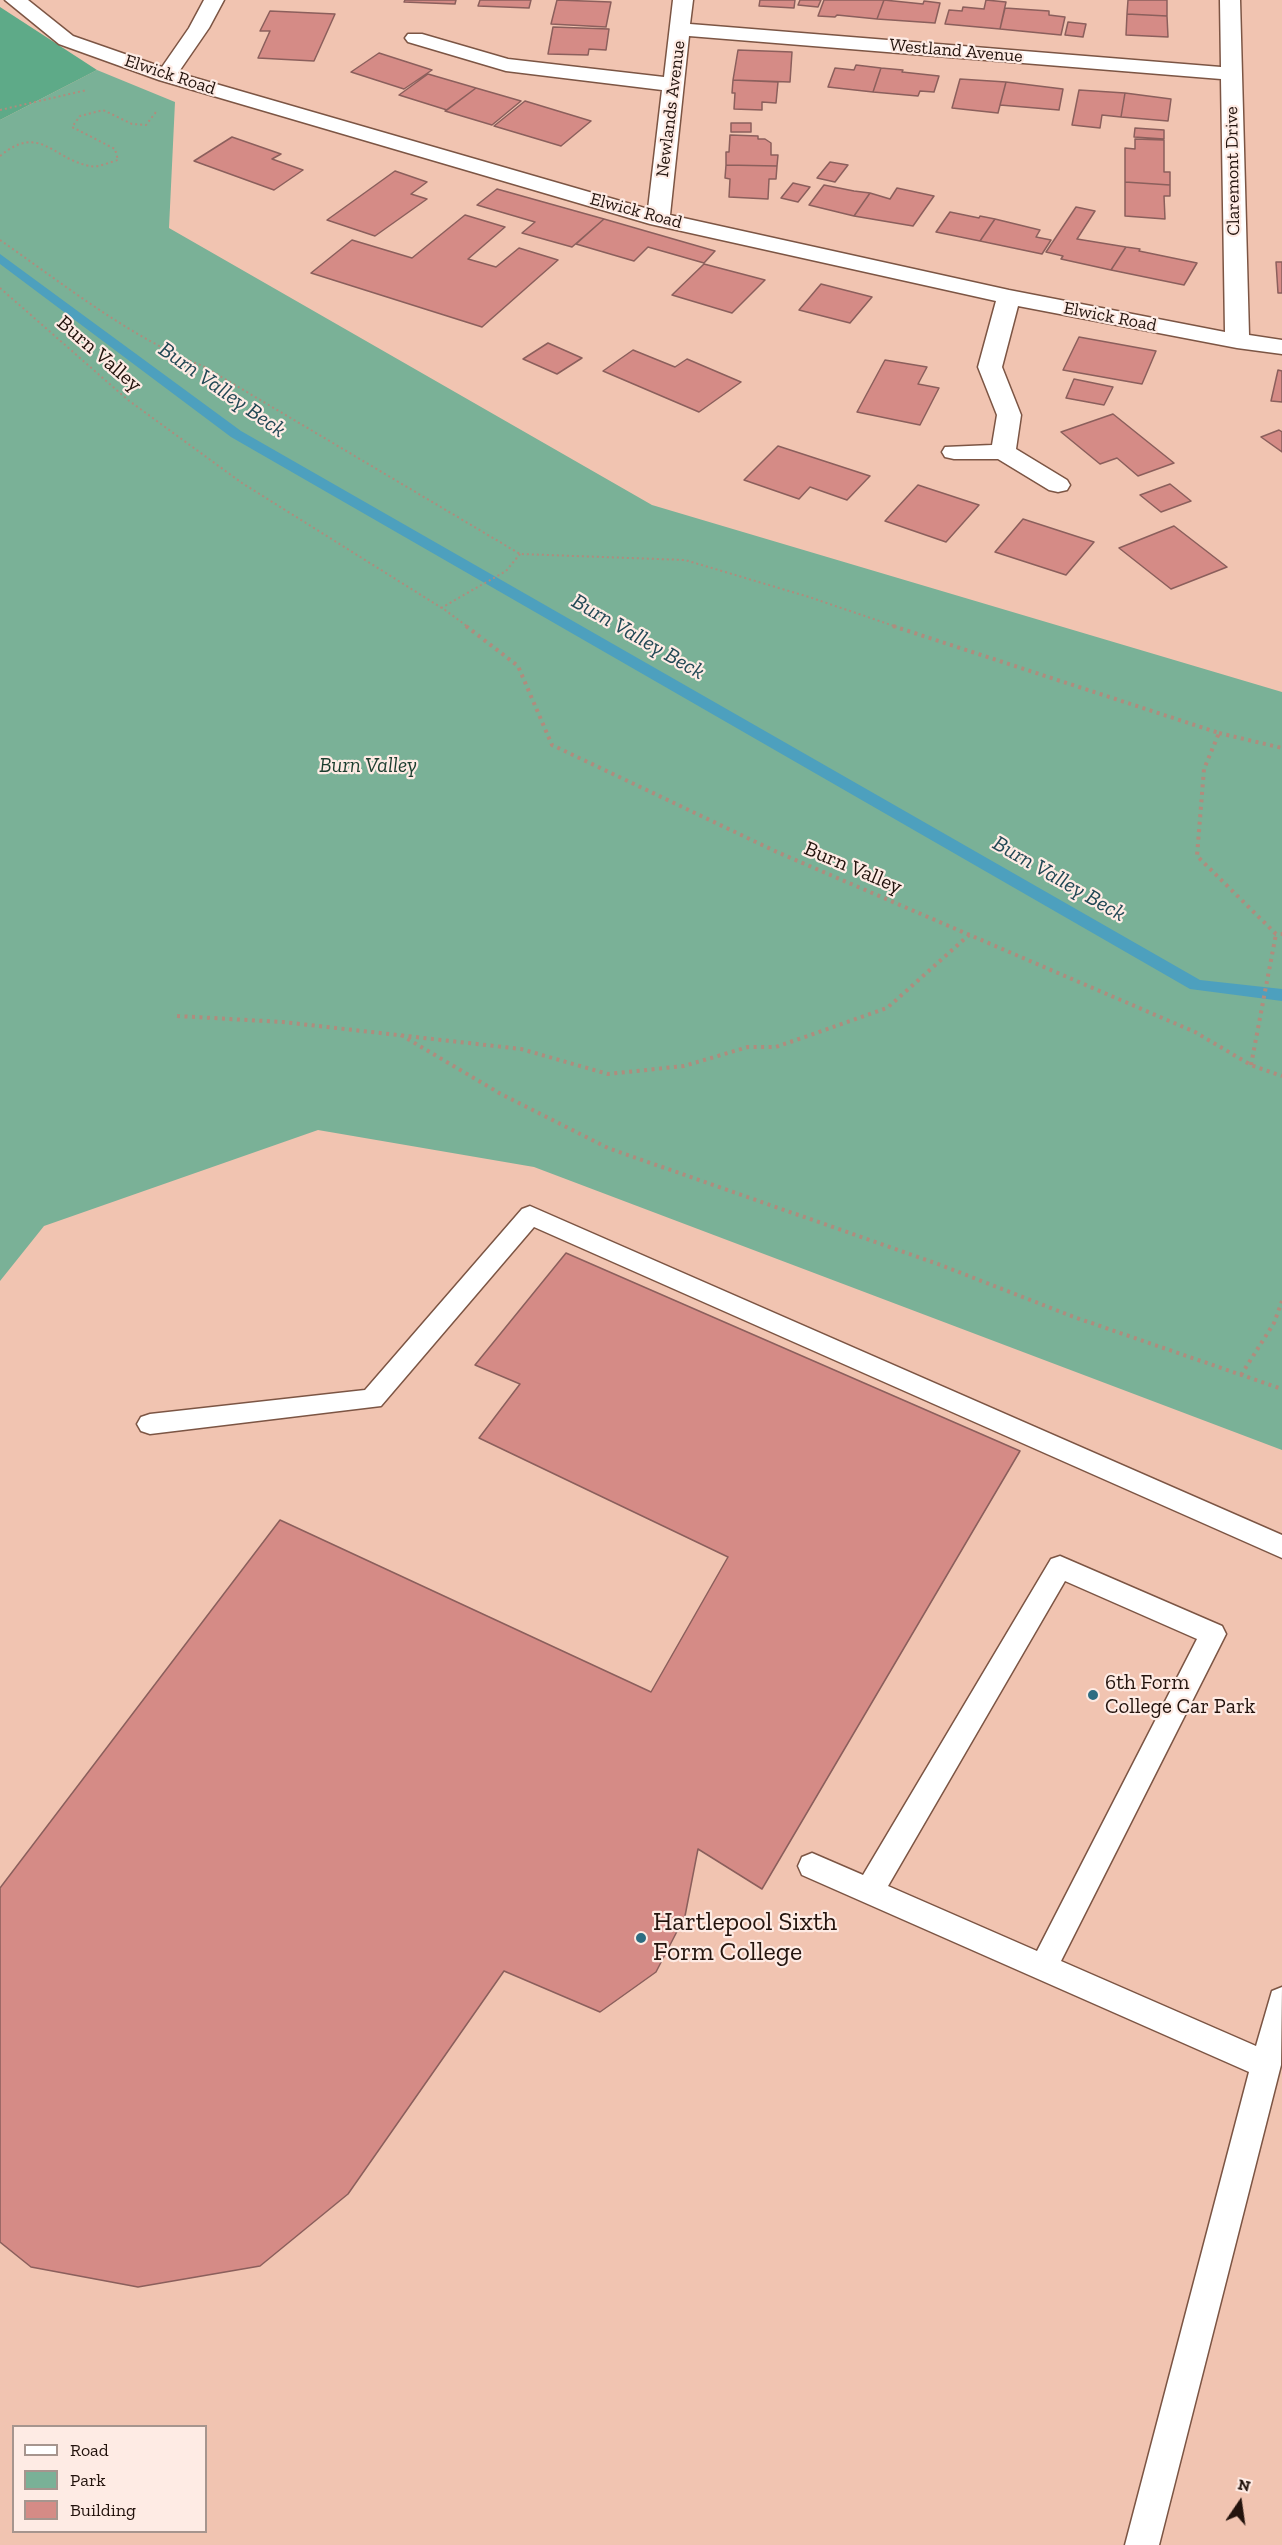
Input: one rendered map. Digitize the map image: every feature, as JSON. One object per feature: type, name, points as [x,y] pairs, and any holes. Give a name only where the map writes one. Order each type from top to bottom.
[{"type":"street","name":"Elwick Road","points":[[15,0],[66,40],[166,76],[658,219],[1009,297],[1237,341],[1282,347]]},
{"type":"street","points":[[166,76],[199,28],[214,0]]},
{"type":"street","name":"Newlands Avenue","points":[[658,219],[683,0]]},
{"type":"street","name":"Claremont Drive","points":[[1230,0],[1237,341]]},
{"type":"street","name":"Westland Avenue","points":[[680,28],[1231,74]]},
{"type":"street","points":[[415,38],[453,41],[516,67],[675,85]]},
{"type":"street","points":[[1002,452],[1009,415],[990,367],[1009,297]]},
{"type":"street","points":[[954,453],[1002,452],[1058,485]]},
{"type":"lane","points":[[150,1424],[372,1399],[530,1215],[1282,1547]]},
{"type":"lane","points":[[869,1891],[1060,1567],[1213,1634],[1043,1968]]},
{"type":"lane","points":[[812,1866],[1266,2065]]},
{"type":"lane","points":[[1142,2545],[1282,2001]]},
{"type":"path","points":[[0,156],[12,146],[24,141],[40,144],[92,167],[118,160],[115,149],[72,127],[80,116],[103,110],[132,124],[146,125],[155,117],[167,86],[166,76]]},
{"type":"path","points":[[0,110],[87,90]]},
{"type":"path","points":[[0,240],[89,302],[177,356],[203,366],[520,554],[685,560],[809,597],[1220,733],[1282,748]]},
{"type":"path","name":"Burn Valley","points":[[0,288],[128,400],[233,476],[441,608],[518,666],[552,745],[777,852],[1194,1032],[1251,1065],[1282,1076]]},
{"type":"path","points":[[441,608],[506,571],[520,554]]},
{"type":"path","points":[[1220,733],[1204,769],[1197,856],[1276,934]]},
{"type":"path","points":[[1276,934],[1282,933]]},
{"type":"path","points":[[1251,1065],[1276,934]]},
{"type":"path","points":[[177,1016],[283,1022],[521,1049],[608,1074],[684,1066],[748,1047],[776,1047],[887,1008],[969,935]]},
{"type":"path","points":[[401,1035],[501,1094],[608,1148],[938,1264],[1074,1317],[1282,1389]]},
{"type":"path","points":[[1241,1375],[1274,1323],[1282,1301]]},
{"type":"green space","points":[[0,7],[97,70],[0,120]]},
{"type":"green space","name":"Burn Valley","points":[[97,70],[175,102],[169,228],[652,505],[1282,692],[1282,1450],[534,1167],[318,1130],[44,1226],[0,1281],[0,120]]},
{"type":"building","points":[[405,0],[456,0],[455,4],[404,2]]},
{"type":"building","points":[[480,0],[531,0],[529,8],[478,6]]},
{"type":"building","points":[[557,0],[611,2],[606,27],[551,24]]},
{"type":"building","points":[[760,0],[795,0],[794,8],[759,6]]},
{"type":"building","points":[[800,0],[821,0],[818,7],[798,5]]},
{"type":"building","points":[[824,0],[884,0],[877,19],[837,15],[835,17],[818,16]]},
{"type":"building","points":[[884,0],[923,4],[924,1],[940,3],[935,23],[877,19]]},
{"type":"building","points":[[986,0],[1006,2],[1000,29],[945,24],[949,10],[962,11],[963,7],[984,9]]},
{"type":"building","points":[[1128,0],[1167,0],[1167,16],[1127,14]]},
{"type":"building","points":[[1005,8],[1049,11],[1049,15],[1065,17],[1061,35],[1000,29]]},
{"type":"building","points":[[270,11],[335,14],[314,61],[258,58],[270,31],[260,31]]},
{"type":"building","points":[[1127,14],[1167,16],[1168,37],[1126,35]]},
{"type":"building","points":[[1068,22],[1086,24],[1083,37],[1065,35]]},
{"type":"building","points":[[553,27],[609,29],[606,50],[589,49],[588,55],[548,54]]},
{"type":"building","points":[[738,50],[792,52],[790,82],[733,80]]},
{"type":"building","points":[[379,53],[432,70],[404,89],[351,72]]},
{"type":"building","points":[[856,65],[881,68],[873,92],[828,87],[835,68],[854,70]]},
{"type":"building","points":[[881,68],[939,76],[934,92],[920,91],[918,96],[873,92]]},
{"type":"building","points":[[428,74],[476,88],[447,110],[399,95]]},
{"type":"building","points":[[960,79],[1006,82],[998,113],[952,108]]},
{"type":"building","points":[[733,80],[778,82],[776,103],[762,102],[762,110],[734,109]]},
{"type":"building","points":[[1006,82],[1063,89],[1059,110],[1000,105]]},
{"type":"building","points":[[476,88],[521,101],[492,125],[445,111]]},
{"type":"building","points":[[1079,90],[1125,93],[1121,117],[1102,115],[1100,128],[1072,125]]},
{"type":"building","points":[[1125,93],[1171,99],[1168,121],[1121,117]]},
{"type":"building","points":[[525,101],[591,121],[561,146],[494,126]]},
{"type":"building","points":[[731,123],[751,123],[751,132],[731,132]]},
{"type":"building","points":[[1135,128],[1164,130],[1164,139],[1134,137]]},
{"type":"building","points":[[730,135],[758,136],[758,139],[765,139],[771,143],[771,155],[778,155],[777,166],[726,165]]},
{"type":"building","points":[[232,137],[281,154],[272,159],[303,170],[274,190],[194,161]]},
{"type":"building","points":[[1135,139],[1164,140],[1164,172],[1170,172],[1170,185],[1125,182],[1125,148],[1135,149]]},
{"type":"building","points":[[830,162],[848,165],[835,182],[817,178]]},
{"type":"building","points":[[726,165],[777,166],[776,179],[769,179],[768,199],[729,197],[730,179],[725,178]]},
{"type":"building","points":[[395,171],[427,182],[411,194],[427,199],[375,236],[327,220]]},
{"type":"building","points":[[1125,182],[1170,185],[1170,196],[1164,196],[1165,219],[1125,216]]},
{"type":"building","points":[[793,183],[810,187],[798,202],[781,198]]},
{"type":"building","points":[[824,185],[870,193],[854,216],[809,205]]},
{"type":"building","points":[[897,188],[934,196],[913,226],[854,216],[870,193],[890,199]]},
{"type":"building","points":[[497,189],[604,219],[572,247],[522,233],[535,222],[477,205]]},
{"type":"building","points":[[1076,207],[1095,211],[1077,239],[1126,247],[1111,270],[1061,259],[1063,256],[1046,252]]},
{"type":"building","points":[[950,212],[995,219],[980,241],[936,232]]},
{"type":"building","points":[[465,215],[505,227],[468,259],[496,267],[519,248],[558,260],[482,327],[311,273],[352,240],[412,258]]},
{"type":"building","points":[[604,219],[715,251],[704,263],[648,247],[634,261],[576,244]]},
{"type":"building","points":[[995,219],[1040,230],[1036,237],[1051,240],[1042,254],[980,241]]},
{"type":"building","points":[[1126,247],[1197,263],[1184,285],[1111,270]]},
{"type":"building","points":[[1276,262],[1282,262],[1282,293],[1278,293]]},
{"type":"building","points":[[704,264],[765,280],[732,313],[672,295]]},
{"type":"building","points":[[821,284],[872,297],[850,323],[799,310]]},
{"type":"building","points":[[1079,337],[1156,351],[1142,384],[1063,370]]},
{"type":"building","points":[[548,343],[582,358],[557,374],[523,359]]},
{"type":"building","points":[[633,350],[675,367],[687,359],[741,382],[699,412],[603,371]]},
{"type":"building","points":[[885,360],[927,367],[918,384],[939,388],[920,425],[857,412]]},
{"type":"building","points":[[1278,370],[1282,371],[1282,402],[1271,401]]},
{"type":"building","points":[[1074,379],[1113,387],[1104,405],[1066,398]]},
{"type":"building","points":[[1113,414],[1174,463],[1138,476],[1117,458],[1100,464],[1061,432]]},
{"type":"building","points":[[1279,430],[1282,432],[1282,452],[1261,437]]},
{"type":"building","points":[[778,446],[870,476],[847,500],[810,487],[799,499],[744,480]]},
{"type":"building","points":[[1170,484],[1191,501],[1161,512],[1140,495]]},
{"type":"building","points":[[918,485],[979,505],[946,542],[885,521]]},
{"type":"building","points":[[1023,519],[1094,542],[1066,575],[995,552]]},
{"type":"building","points":[[1174,526],[1227,567],[1171,589],[1119,548]]},
{"type":"building","points":[[566,1253],[1020,1451],[762,1889],[698,1849],[685,1916],[656,1972],[600,2012],[504,1971],[348,2194],[260,2266],[138,2287],[31,2267],[0,2242],[0,1888],[280,1520],[651,1692],[728,1557],[479,1438],[520,1384],[475,1365]]},
{"type":"waterway","name":"Burn Valley Beck","points":[[0,258],[236,434],[1196,985],[1282,995]]},
{"type":"place","name":"6th Form College Car Park","points":[[1093,1695]]},
{"type":"place","name":"Hartlepool Sixth Form College","points":[[641,1938]]}]
